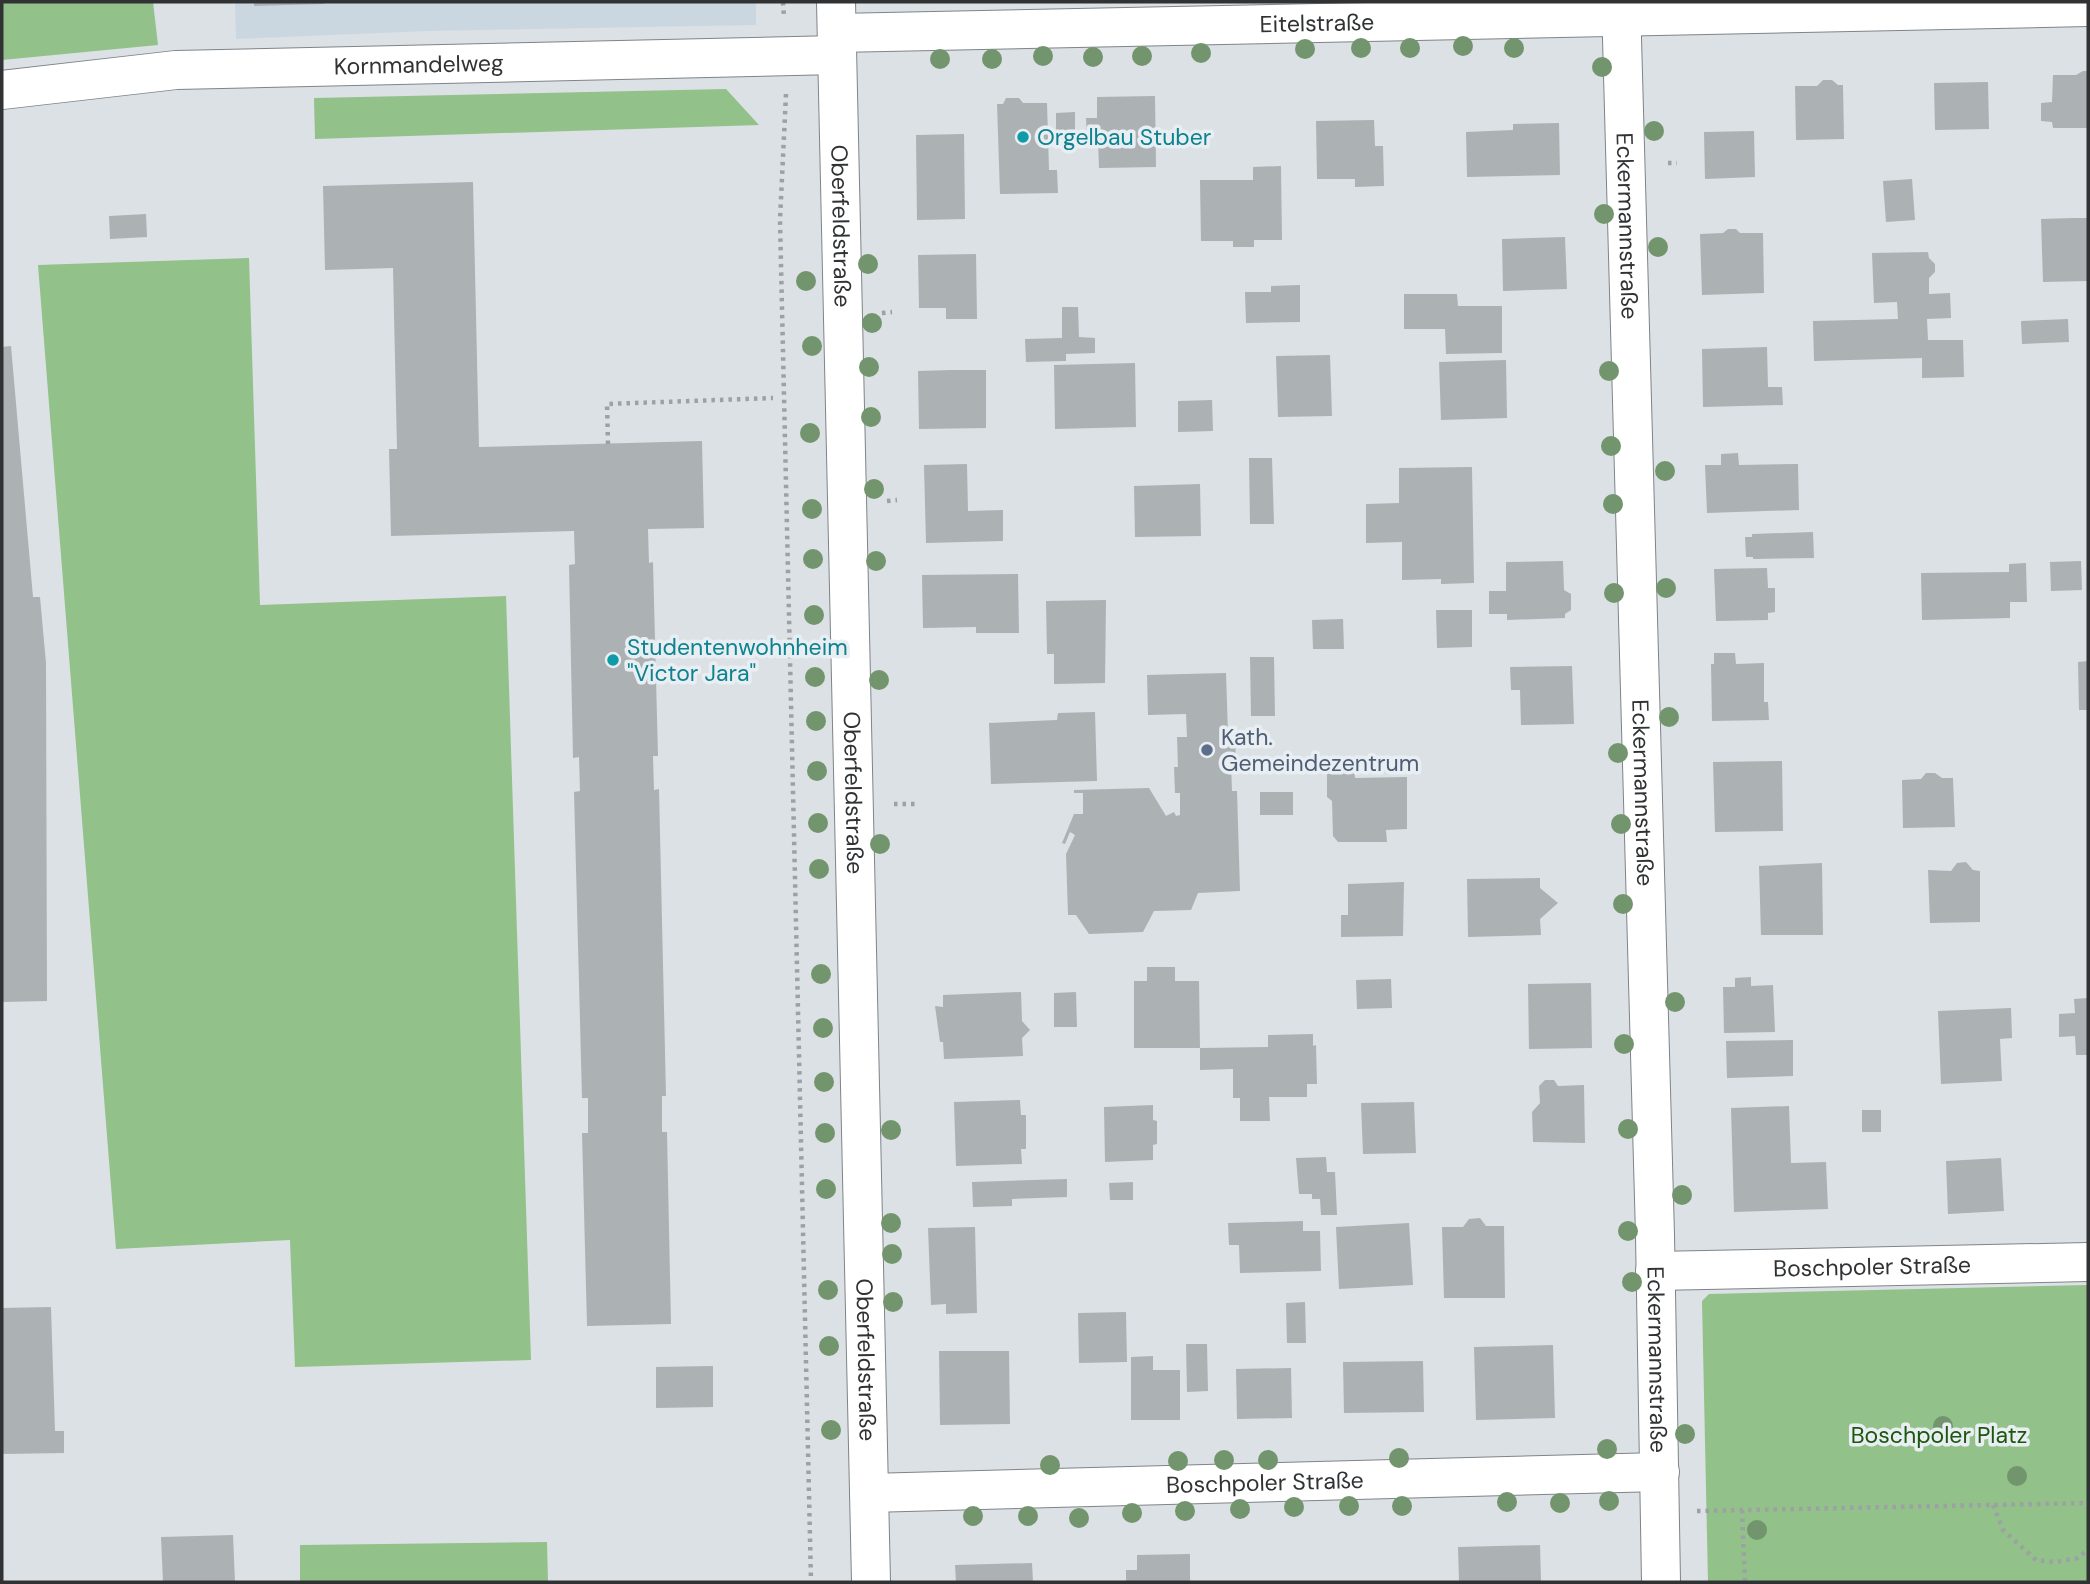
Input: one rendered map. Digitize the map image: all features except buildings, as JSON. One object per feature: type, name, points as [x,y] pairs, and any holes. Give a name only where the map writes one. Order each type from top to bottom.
[{"type":"street","name":"Eitelstraße","points":[[837,30],[1621,9],[2088,7]]},
{"type":"street","name":"Eckermannstraße","points":[[1621,9],[1661,1582]]},
{"type":"street","name":"Kornmandelweg","points":[[2,90],[176,70],[837,30]]},
{"type":"street","name":"Oberfeldstraße","points":[[837,30],[871,1582]]},
{"type":"street","name":"Boschpoler Straße","points":[[1655,1271],[2088,1262]]},
{"type":"street","name":"Boschpoler Straße","points":[[869,1493],[1660,1472]]},
{"type":"path","points":[[786,88],[780,234],[811,1582]]},
{"type":"path","points":[[1668,163],[1677,163]]},
{"type":"path","points":[[882,313],[892,312]]},
{"type":"path","points":[[608,443],[607,404],[773,398]]},
{"type":"path","points":[[887,500],[897,500]]},
{"type":"path","points":[[894,804],[915,804]]},
{"type":"path","points":[[1660,1512],[2088,1503]]},
{"type":"path","points":[[1993,1505],[2003,1530],[2036,1560],[2055,1562],[2078,1558],[2088,1549]]},
{"type":"path","points":[[1742,1510],[1745,1582]]},
{"type":"shaded area","points":[[235,2],[756,2],[756,25],[427,31],[236,39]]},
{"type":"green space","points":[[2,2],[153,2],[158,45],[2,60]]},
{"type":"green space","points":[[726,89],[759,125],[315,139],[314,98]]},
{"type":"green space","points":[[249,258],[260,605],[506,596],[531,1360],[295,1367],[290,1240],[116,1249],[38,265]]},
{"type":"green space","name":"Boschpoler Platz","points":[[2088,1285],[2088,1582],[1708,1582],[1702,1301],[1709,1294]]},
{"type":"green space","points":[[547,1542],[548,1582],[300,1582],[300,1545]]},
{"type":"place","name":"Orgelbau Stuber","points":[[1023,137]]},
{"type":"place","name":"Studentenwohnheim \"Victor Jara\"","points":[[613,660]]},
{"type":"place","name":"Kath. Gemeindezentrum","points":[[1207,750]]}]
